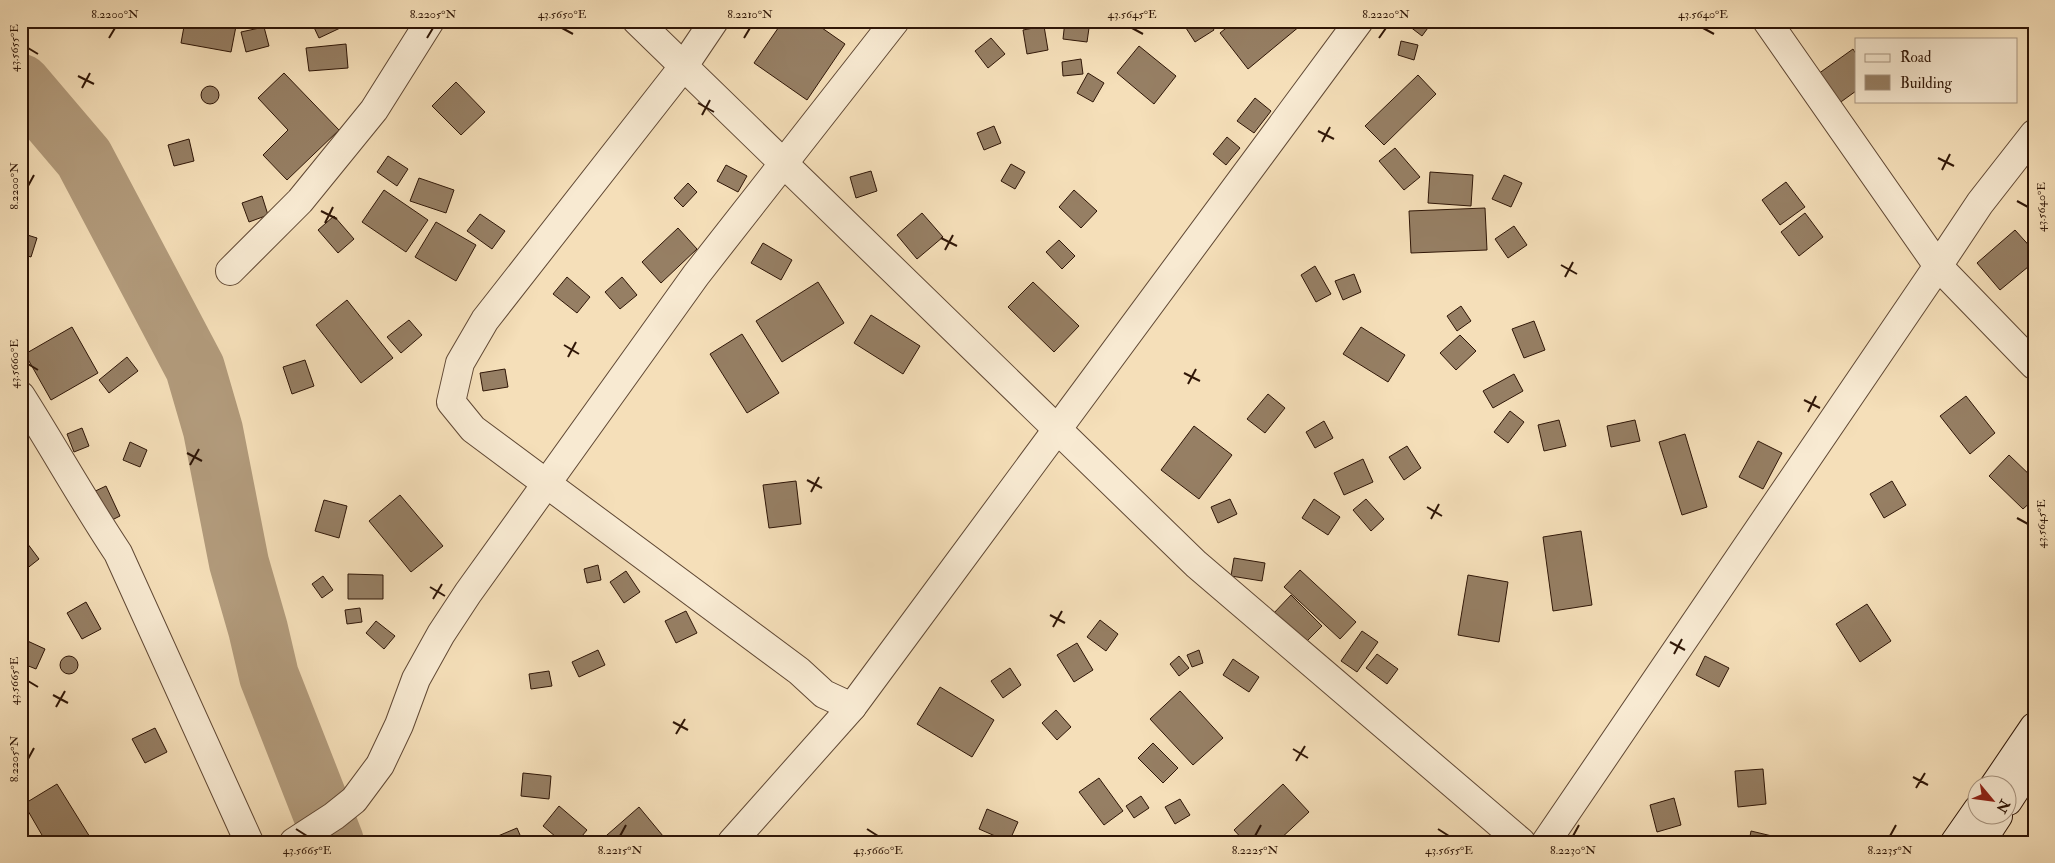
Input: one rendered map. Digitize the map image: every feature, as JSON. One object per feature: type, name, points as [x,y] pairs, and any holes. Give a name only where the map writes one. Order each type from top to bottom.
[{"type":"street","points":[[230,271],[300,201],[374,110],[430,21]]},
{"type":"street","points":[[637,21],[1196,564],[1521,842]]},
{"type":"street","points":[[714,21],[683,67],[485,320],[460,363],[451,402],[473,430],[799,671],[824,694],[852,707]]},
{"type":"street","points":[[294,842],[334,816],[354,800],[380,765],[399,724],[416,679],[441,634],[696,275],[895,21]]},
{"type":"street","points":[[732,842],[852,707],[1359,21]]},
{"type":"street","points":[[1768,21],[1938,266],[2034,365]]},
{"type":"street","points":[[1546,842],[1980,202],[2034,134]]},
{"type":"street","points":[[21,396],[71,476],[91,513],[118,554],[249,842]]},
{"type":"street","points":[[2001,776],[2034,727]]},
{"type":"street","points":[[2018,786],[2034,761]]},
{"type":"street","points":[[1955,842],[1968,823]]},
{"type":"street","points":[[1981,842],[1991,826]]},
{"type":"building","points":[[185,21],[237,21],[231,52],[181,43]]},
{"type":"building","points":[[311,21],[355,21],[319,38]]},
{"type":"building","points":[[783,21],[812,21],[845,44],[807,100],[754,63]]},
{"type":"building","points":[[1065,21],[1090,21],[1087,42],[1063,39]]},
{"type":"building","points":[[1197,21],[1209,21],[1214,30],[1195,42],[1186,28]]},
{"type":"building","points":[[1235,21],[1306,21],[1248,69],[1220,33]]},
{"type":"building","points":[[1412,21],[1433,21],[1422,36],[1409,26]]},
{"type":"building","points":[[1044,26],[1048,50],[1027,54],[1023,30]]},
{"type":"building","points":[[264,27],[269,46],[246,52],[241,32]]},
{"type":"building","points":[[991,38],[1005,54],[988,68],[975,51]]},
{"type":"building","points":[[1401,41],[1418,45],[1414,60],[1398,55]]},
{"type":"building","points":[[346,44],[348,68],[309,71],[306,48]]},
{"type":"building","points":[[1139,46],[1176,76],[1154,104],[1117,73]]},
{"type":"building","points":[[1853,49],[1855,52],[1855,92],[1838,104],[1818,74]]},
{"type":"building","points":[[1081,59],[1083,74],[1063,76],[1062,62]]},
{"type":"building","points":[[284,73],[339,130],[287,180],[263,155],[288,130],[258,98]]},
{"type":"building","points":[[1088,73],[1104,83],[1093,102],[1077,93]]},
{"type":"building","points":[[1418,75],[1436,94],[1384,145],[1365,126]]},
{"type":"building","points":[[456,82],[485,112],[461,135],[432,106]]},
{"type":"building","points":[[210,86],[218,91],[219,95],[214,103],[210,104],[202,99],[201,95],[206,87]]},
{"type":"building","points":[[1255,98],[1271,111],[1254,133],[1237,121]]},
{"type":"building","points":[[994,126],[1001,143],[984,150],[977,133]]},
{"type":"building","points":[[1227,137],[1240,148],[1226,165],[1213,154]]},
{"type":"building","points":[[189,139],[194,161],[174,166],[168,145]]},
{"type":"building","points":[[1395,148],[1420,177],[1404,190],[1379,161]]},
{"type":"building","points":[[388,156],[408,169],[397,186],[377,172]]},
{"type":"building","points":[[1011,164],[1025,172],[1015,189],[1001,181]]},
{"type":"building","points":[[726,165],[747,176],[738,192],[717,181]]},
{"type":"building","points":[[871,171],[877,191],[856,198],[850,177]]},
{"type":"building","points":[[1430,172],[1473,175],[1471,206],[1428,203]]},
{"type":"building","points":[[1504,175],[1522,183],[1511,207],[1492,199]]},
{"type":"building","points":[[419,178],[454,190],[446,213],[410,201]]},
{"type":"building","points":[[1786,182],[1805,207],[1780,225],[1762,200]]},
{"type":"building","points":[[688,183],[697,192],[683,207],[674,198]]},
{"type":"building","points":[[384,190],[428,220],[406,252],[362,222]]},
{"type":"building","points":[[1074,190],[1097,211],[1081,228],[1059,207]]},
{"type":"building","points":[[262,196],[268,215],[249,222],[242,203]]},
{"type":"building","points":[[1485,208],[1487,250],[1411,253],[1409,211]]},
{"type":"building","points":[[922,213],[943,237],[917,259],[897,235]]},
{"type":"building","points":[[1805,213],[1823,237],[1799,256],[1781,232]]},
{"type":"building","points":[[480,214],[505,231],[492,249],[467,231]]},
{"type":"building","points":[[334,216],[354,239],[338,253],[318,230]]},
{"type":"building","points":[[436,222],[476,245],[456,281],[415,257]]},
{"type":"building","points":[[1514,226],[1527,245],[1508,258],[1495,239]]},
{"type":"building","points":[[678,228],[697,249],[661,283],[642,262]]},
{"type":"building","points":[[2015,230],[2034,251],[2034,262],[2000,290],[1977,263]]},
{"type":"building","points":[[21,233],[37,238],[31,257],[21,254]]},
{"type":"building","points":[[1059,240],[1075,256],[1062,269],[1046,252]]},
{"type":"building","points":[[763,243],[792,260],[781,280],[751,263]]},
{"type":"building","points":[[1315,266],[1331,294],[1316,302],[1301,275]]},
{"type":"building","points":[[1354,274],[1361,292],[1343,300],[1335,281]]},
{"type":"building","points":[[567,277],[590,297],[577,313],[553,294]]},
{"type":"building","points":[[622,277],[637,295],[620,309],[605,292]]},
{"type":"building","points":[[818,282],[844,323],[782,362],[756,321]]},
{"type":"building","points":[[1033,282],[1079,326],[1054,352],[1008,307]]},
{"type":"building","points":[[347,300],[393,358],[361,383],[316,325]]},
{"type":"building","points":[[1461,306],[1471,321],[1457,331],[1447,316]]},
{"type":"building","points":[[871,315],[920,346],[903,374],[854,343]]},
{"type":"building","points":[[409,320],[422,335],[401,353],[387,337]]},
{"type":"building","points":[[1534,321],[1545,350],[1524,358],[1512,329]]},
{"type":"building","points":[[72,327],[98,373],[51,400],[25,354]]},
{"type":"building","points":[[1361,327],[1405,355],[1388,382],[1343,354]]},
{"type":"building","points":[[742,334],[779,393],[747,413],[710,354]]},
{"type":"building","points":[[1460,335],[1476,351],[1456,370],[1440,353]]},
{"type":"building","points":[[127,357],[138,371],[109,393],[99,380]]},
{"type":"building","points":[[305,360],[314,386],[292,394],[283,367]]},
{"type":"building","points":[[505,369],[508,387],[483,391],[480,373]]},
{"type":"building","points":[[1514,374],[1523,391],[1493,408],[1483,391]]},
{"type":"building","points":[[1268,394],[1285,408],[1265,433],[1247,419]]},
{"type":"building","points":[[1966,396],[1995,433],[1970,454],[1940,416]]},
{"type":"building","points":[[1510,411],[1524,422],[1508,443],[1494,432]]},
{"type":"building","points":[[1559,420],[1566,446],[1544,451],[1538,425]]},
{"type":"building","points":[[1635,420],[1640,441],[1611,447],[1607,426]]},
{"type":"building","points":[[1324,421],[1333,438],[1315,448],[1306,432]]},
{"type":"building","points":[[1194,426],[1232,455],[1199,499],[1161,470]]},
{"type":"building","points":[[82,428],[89,446],[74,452],[67,434]]},
{"type":"building","points":[[1685,434],[1707,507],[1682,515],[1659,442]]},
{"type":"building","points":[[1758,441],[1782,453],[1763,489],[1739,477]]},
{"type":"building","points":[[130,442],[147,450],[140,467],[123,460]]},
{"type":"building","points":[[1407,446],[1421,468],[1404,480],[1389,457]]},
{"type":"building","points":[[2009,455],[2034,479],[2034,499],[2023,509],[1989,476]]},
{"type":"building","points":[[1363,459],[1373,482],[1344,495],[1334,473]]},
{"type":"building","points":[[796,481],[801,524],[769,528],[763,485]]},
{"type":"building","points":[[1892,481],[1906,505],[1884,518],[1870,494]]},
{"type":"building","points":[[106,486],[120,516],[104,524],[89,494]]},
{"type":"building","points":[[400,495],[443,546],[411,572],[369,521]]},
{"type":"building","points":[[1230,499],[1237,514],[1218,523],[1211,507]]},
{"type":"building","points":[[1314,499],[1340,517],[1328,535],[1302,518]]},
{"type":"building","points":[[1366,499],[1384,519],[1371,531],[1353,510]]},
{"type":"building","points":[[324,500],[347,506],[339,538],[315,531]]},
{"type":"building","points":[[1581,531],[1592,605],[1553,611],[1543,537]]},
{"type":"building","points":[[24,539],[39,559],[25,570],[21,565],[21,540]]},
{"type":"building","points":[[1234,558],[1265,563],[1262,581],[1231,576]]},
{"type":"building","points":[[598,565],[601,580],[587,583],[584,569]]},
{"type":"building","points":[[1300,570],[1356,622],[1340,639],[1284,587]]},
{"type":"building","points":[[626,571],[640,592],[624,603],[610,582]]},
{"type":"building","points":[[348,574],[383,575],[383,599],[348,599]]},
{"type":"building","points":[[1468,575],[1508,582],[1499,642],[1458,635]]},
{"type":"building","points":[[323,576],[333,590],[322,598],[312,584]]},
{"type":"building","points":[[1291,595],[1322,626],[1304,644],[1273,614]]},
{"type":"building","points":[[86,602],[101,629],[82,639],[67,613]]},
{"type":"building","points":[[1867,604],[1891,641],[1860,662],[1836,624]]},
{"type":"building","points":[[360,608],[362,622],[347,624],[345,610]]},
{"type":"building","points":[[686,611],[697,633],[676,643],[665,621]]},
{"type":"building","points":[[1100,620],[1118,634],[1106,651],[1087,637]]},
{"type":"building","points":[[376,621],[395,636],[384,649],[366,633]]},
{"type":"building","points":[[1362,631],[1378,642],[1357,672],[1341,661]]},
{"type":"building","points":[[21,638],[45,649],[36,669],[21,663]]},
{"type":"building","points":[[1077,643],[1093,670],[1074,682],[1057,655]]},
{"type":"building","points":[[598,650],[605,665],[579,677],[572,662]]},
{"type":"building","points":[[1199,650],[1203,663],[1192,667],[1187,655]]},
{"type":"building","points":[[1377,654],[1398,669],[1387,684],[1366,668]]},
{"type":"building","points":[[65,656],[73,656],[78,661],[76,672],[65,674],[60,669],[60,661]]},
{"type":"building","points":[[1179,656],[1189,668],[1179,676],[1170,664]]},
{"type":"building","points":[[1705,656],[1729,668],[1719,687],[1696,675]]},
{"type":"building","points":[[1233,659],[1259,677],[1249,692],[1223,675]]},
{"type":"building","points":[[1010,668],[1021,685],[1003,698],[991,681]]},
{"type":"building","points":[[549,671],[552,686],[531,689],[529,674]]},
{"type":"building","points":[[940,687],[994,720],[972,757],[917,724]]},
{"type":"building","points":[[1180,691],[1223,738],[1193,765],[1150,719]]},
{"type":"building","points":[[1056,710],[1071,727],[1057,740],[1042,723]]},
{"type":"building","points":[[155,728],[167,752],[145,763],[132,739]]},
{"type":"building","points":[[1153,743],[1178,768],[1163,783],[1138,758]]},
{"type":"building","points":[[1763,769],[1766,804],[1738,807],[1735,771]]},
{"type":"building","points":[[523,773],[551,776],[549,799],[521,796]]},
{"type":"building","points":[[1099,778],[1123,811],[1104,825],[1079,792]]},
{"type":"building","points":[[57,784],[93,842],[46,842],[24,804]]},
{"type":"building","points":[[1283,784],[1309,812],[1277,842],[1245,842],[1234,830]]},
{"type":"building","points":[[1141,796],[1149,808],[1134,818],[1126,806]]},
{"type":"building","points":[[1674,798],[1681,825],[1657,832],[1650,805]]},
{"type":"building","points":[[1180,799],[1190,815],[1175,824],[1165,807]]},
{"type":"building","points":[[559,806],[587,830],[577,842],[562,842],[543,826]]},
{"type":"building","points":[[639,807],[668,842],[599,842]]},
{"type":"building","points":[[987,809],[1018,822],[1009,842],[979,829]]},
{"type":"building","points":[[517,828],[523,842],[501,842],[498,836]]},
{"type":"building","points":[[1751,831],[1797,842],[1749,842]]},
{"type":"building","points":[[1733,837],[1733,842],[1702,842],[1701,838]]},
{"type":"waterway","points":[[21,84],[84,158],[195,368],[213,430],[239,563],[269,676],[334,842]]}]
